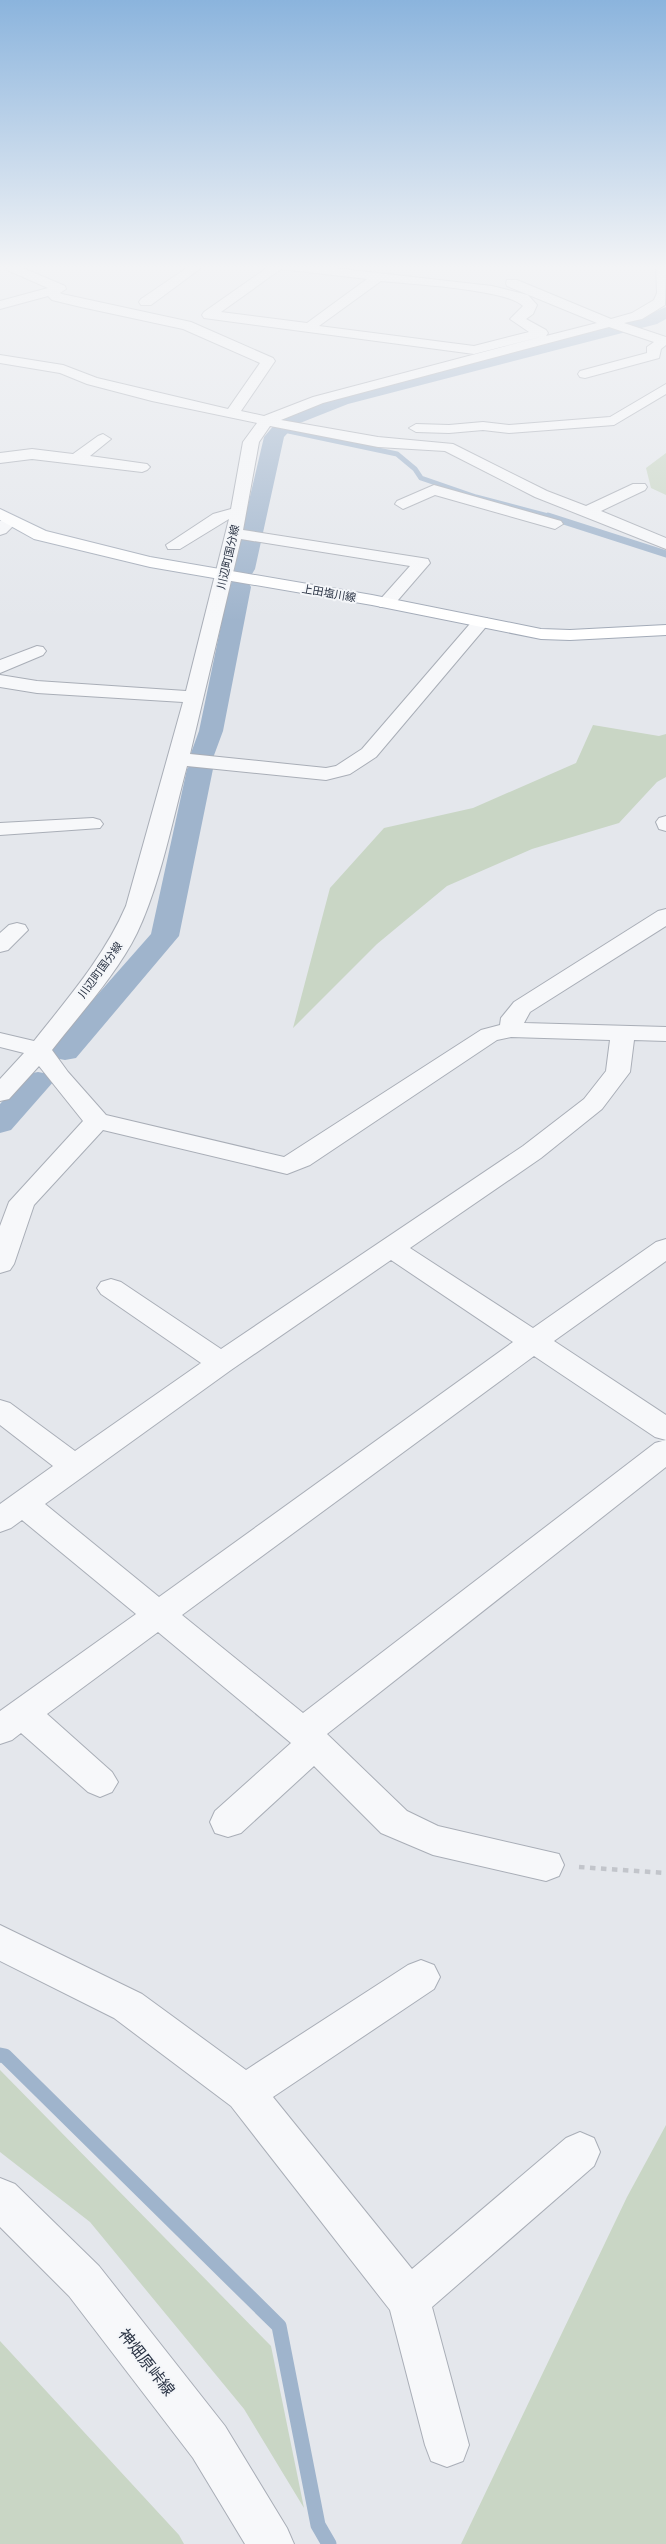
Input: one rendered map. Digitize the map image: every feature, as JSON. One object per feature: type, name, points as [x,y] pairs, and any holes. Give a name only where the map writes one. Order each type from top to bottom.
[{"type":"main road","name":"上田塩川線","points":[[4,521],[48,537],[150,562],[386,603],[541,634],[570,635],[666,630]]},
{"type":"street","points":[[104,384],[278,423],[360,431],[397,427],[449,429],[482,426],[509,429],[614,421],[666,388]]},
{"type":"street","points":[[232,414],[253,384]]},
{"type":"street","points":[[278,423],[289,410],[318,400],[381,384]]},
{"type":"street","name":"川辺町国分線","points":[[0,1094],[40,1050],[111,957],[125,934],[137,906],[179,758],[239,512],[252,442],[278,423]]},
{"type":"street","points":[[360,431],[378,442],[448,447],[543,512],[555,524]]},
{"type":"street","points":[[76,459],[103,439]]},
{"type":"street","points":[[0,458],[32,454],[142,467]]},
{"type":"street","points":[[586,512],[639,487]]},
{"type":"street","points":[[403,504],[434,490],[543,512],[586,512],[648,535],[666,544]]},
{"type":"street","points":[[150,562],[219,517],[239,512]]},
{"type":"street","points":[[233,533],[422,563],[386,603]]},
{"type":"street","points":[[179,758],[326,774],[343,770],[369,753],[481,622]]},
{"type":"street","points":[[0,667],[37,651]]},
{"type":"street","points":[[0,681],[37,687],[194,697]]},
{"type":"street","points":[[0,829],[93,824]]},
{"type":"street","points":[[511,1030],[513,1018],[522,1007],[665,918]]},
{"type":"street","points":[[0,944],[17,930]]},
{"type":"street","points":[[0,1040],[40,1050],[59,1077],[98,1121],[287,1166],[301,1159],[489,1035],[511,1030],[666,1034]]},
{"type":"street","points":[[546,1865],[434,1840],[394,1822],[309,1738],[158,1612],[12,1512],[221,1363],[532,1152],[593,1104],[618,1072],[623,1034]]},
{"type":"street","points":[[0,1264],[22,1202],[98,1121]]},
{"type":"street","points":[[390,1247],[666,1429]]},
{"type":"street","points":[[100,1782],[11,1721],[158,1612],[666,1248]]},
{"type":"street","points":[[111,1288],[221,1363]]},
{"type":"street","points":[[1,1411],[75,1467]]},
{"type":"street","points":[[228,1822],[309,1738],[666,1451]]},
{"type":"street","points":[[0,1942],[128,2006],[245,2093],[409,2299],[447,2445]]},
{"type":"street","points":[[245,2093],[421,1977]]},
{"type":"street","points":[[409,2299],[580,2152]]},
{"type":"street","name":"神畑原峠線","points":[[0,2198],[90,2288],[209,2442],[271,2544]]},
{"type":"path","points":[[546,1865],[666,1873]]},
{"type":"green space","points":[[666,453],[666,495],[651,488],[646,468]]},
{"type":"green space","points":[[593,725],[659,736],[666,734],[666,777],[657,782],[619,823],[532,849],[447,886],[377,944],[293,1028],[330,888],[384,828],[473,808],[576,763]]},
{"type":"green space","points":[[0,2070],[271,2346],[304,2508],[244,2409],[90,2222],[0,2152]]},
{"type":"green space","points":[[666,2125],[666,2544],[461,2544],[627,2197]]},
{"type":"green space","points":[[0,2341],[179,2535],[184,2544],[0,2544]]},
{"type":"waterway","points":[[244,569],[274,437],[279,429],[288,421],[341,400],[405,384]]},
{"type":"waterway","points":[[279,429],[397,454],[415,469],[421,478],[476,497],[552,517]]},
{"type":"waterway","points":[[548,516],[666,554]]},
{"type":"waterway","points":[[204,753],[211,731],[240,587]]},
{"type":"waterway","points":[[65,1051],[165,936],[200,769]]},
{"type":"waterway","points":[[0,1123],[38,1081]]},
{"type":"waterway","points":[[0,2055],[5,2056],[279,2326],[318,2525],[329,2544]]}]
